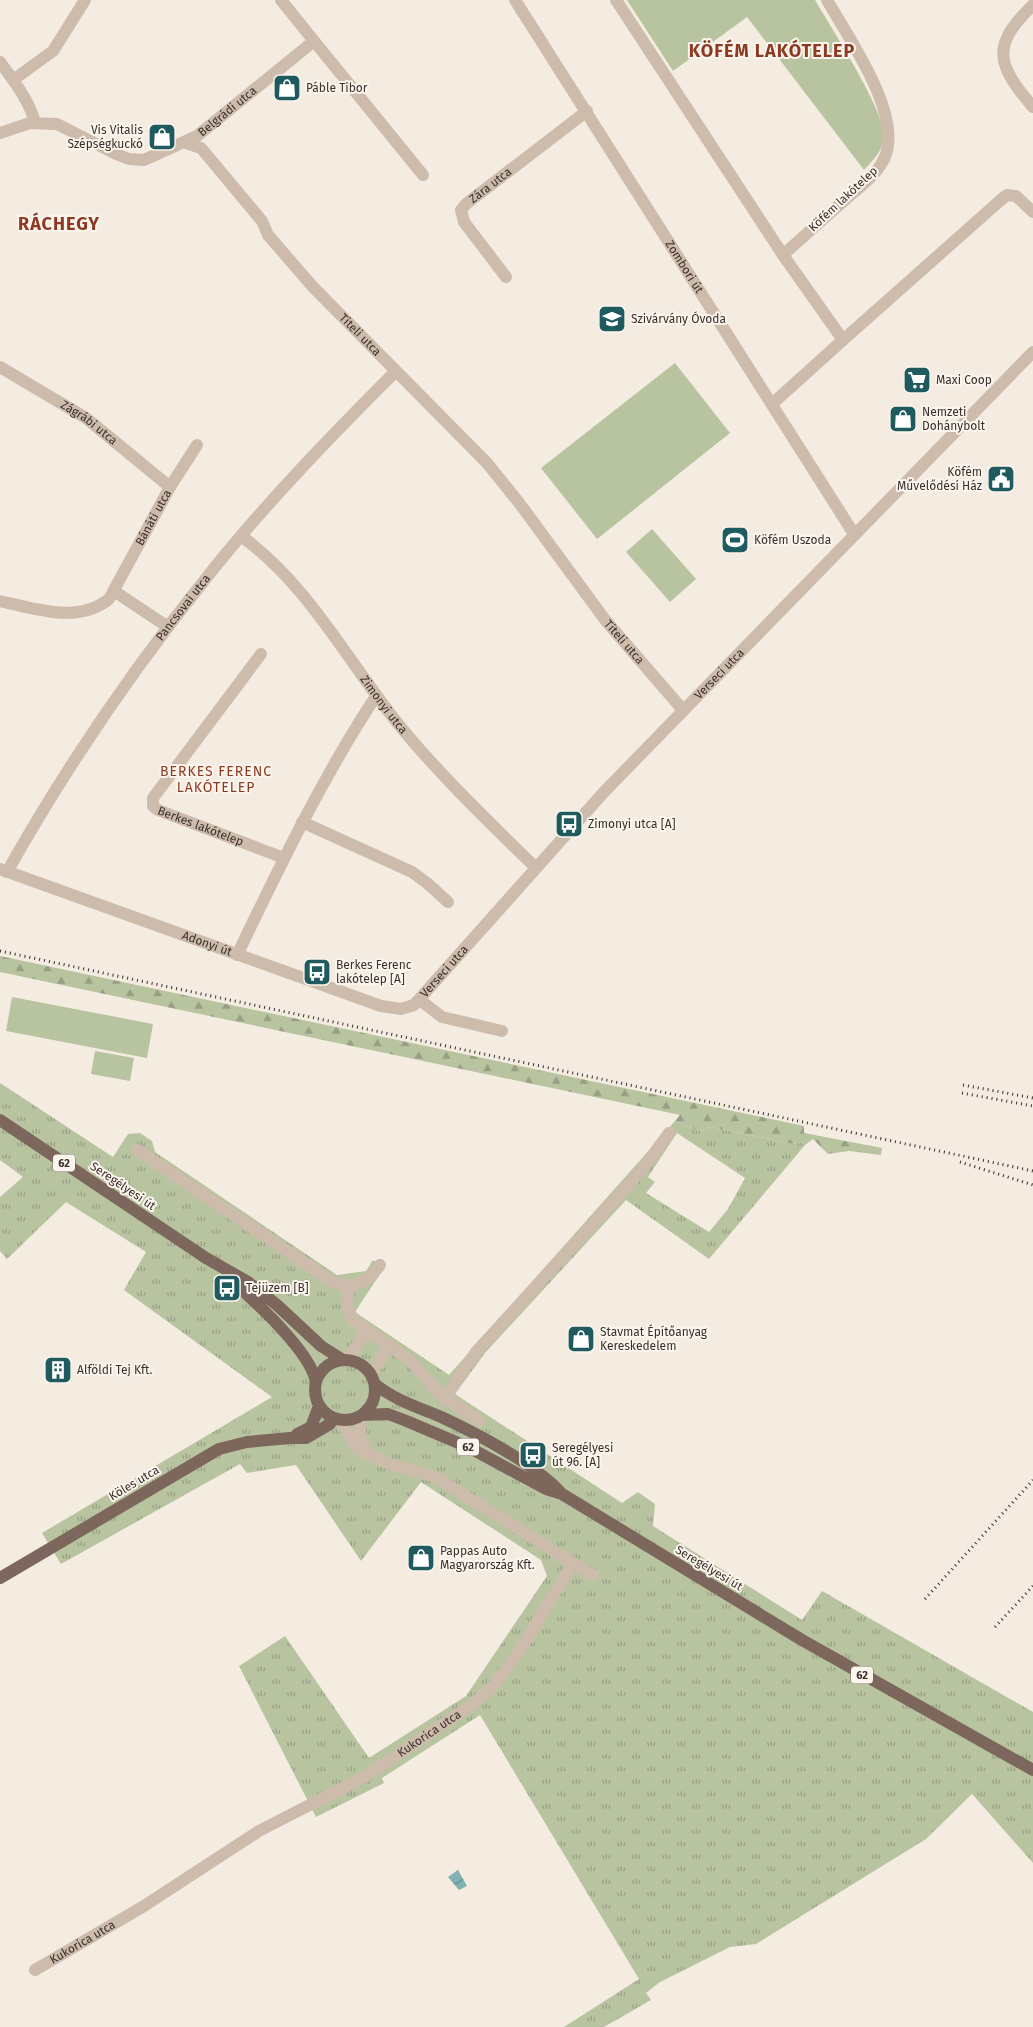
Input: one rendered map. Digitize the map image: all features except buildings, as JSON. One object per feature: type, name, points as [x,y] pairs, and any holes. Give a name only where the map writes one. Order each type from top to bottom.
[{"type":"main road","name":"Seregélyesi út","points":[[0,1120],[206,1258],[248,1282],[282,1310],[320,1346],[345,1360],[361,1364],[373,1380],[393,1396],[466,1429],[536,1470],[549,1479],[562,1494]]},
{"type":"main road","name":"Seregélyesi út","points":[[206,1258],[255,1301],[305,1357],[316,1381],[314,1392],[319,1406]]},
{"type":"main road","points":[[316,1381],[320,1372],[328,1364],[345,1360]]},
{"type":"main road","points":[[361,1415],[374,1399],[373,1380]]},
{"type":"main road","points":[[319,1406],[336,1419]]},
{"type":"main road","name":"Köles utca","points":[[290,1438],[311,1427],[319,1406]]},
{"type":"main road","name":"Seregélyesi út","points":[[336,1419],[350,1420],[361,1415],[388,1414],[482,1454],[546,1489],[562,1494],[802,1640],[1033,1770]]},
{"type":"main road","name":"Köles utca","points":[[0,1578],[219,1450],[247,1442],[311,1437],[336,1419]]},
{"type":"street","points":[[13,80],[53,51],[85,0]]},
{"type":"street","points":[[281,0],[423,175]]},
{"type":"street","name":"Zombori út","points":[[516,0],[854,534]]},
{"type":"street","points":[[616,0],[783,255],[843,340]]},
{"type":"street","name":"Köfém lakótelep","points":[[783,255],[873,175],[884,158],[889,144],[890,130],[887,114],[875,86],[827,0]]},
{"type":"street","points":[[1033,5],[1010,29],[1004,50],[1004,61],[1013,84],[1033,107]]},
{"type":"street","name":"Belgrádi utca","points":[[186,143],[314,41]]},
{"type":"street","points":[[0,62],[33,114],[35,123]]},
{"type":"street","name":"Zára utca","points":[[506,277],[464,222],[461,210],[466,204],[587,111]]},
{"type":"street","points":[[0,133],[35,123],[57,124],[129,159],[144,160],[186,143]]},
{"type":"street","name":"Titeli utca","points":[[186,143],[201,148],[262,221],[268,234],[313,287],[487,463],[520,504],[606,621],[683,710]]},
{"type":"street","points":[[772,404],[1007,195],[1016,196],[1033,212]]},
{"type":"street","name":"Verseci utca","points":[[417,1003],[536,868],[683,710],[854,534],[940,450],[1033,352]]},
{"type":"street","name":"Zágrábi utca","points":[[0,367],[86,418],[170,487]]},
{"type":"street","name":"Pancsovai utca","points":[[3,871],[64,774],[168,627],[241,536],[318,449],[395,372]]},
{"type":"street","name":"Bánáti utca","points":[[0,601],[54,611],[86,612],[102,604],[114,591],[170,487],[196,445]]},
{"type":"street","name":"Zimonyi utca","points":[[241,536],[288,580],[336,638],[376,696],[415,744],[536,868]]},
{"type":"street","points":[[114,591],[168,627]]},
{"type":"street","name":"Berkes lakótelep","points":[[261,654],[153,798],[153,806],[158,810],[284,858]]},
{"type":"street","points":[[237,954],[336,758],[376,696]]},
{"type":"street","points":[[302,822],[412,872],[427,882],[448,902]]},
{"type":"street","name":"Adonyi út","points":[[3,871],[381,1006],[401,1009],[417,1003]]},
{"type":"street","points":[[417,1003],[442,1018],[502,1031]]},
{"type":"street","points":[[444,1398],[476,1352],[641,1171],[669,1133]]},
{"type":"street","points":[[137,1150],[333,1282],[349,1286],[365,1282],[380,1265]]},
{"type":"street","points":[[349,1286],[349,1313],[353,1320],[412,1362],[431,1386],[444,1398],[479,1421]]},
{"type":"street","points":[[345,1360],[367,1331]]},
{"type":"street","points":[[373,1380],[389,1345]]},
{"type":"street","points":[[361,1415],[360,1437],[370,1455]]},
{"type":"street","points":[[336,1419],[354,1446],[387,1463],[435,1477],[593,1575]]},
{"type":"street","name":"Kukorica utca","points":[[35,1970],[144,1906],[259,1831],[366,1776],[473,1704],[494,1685],[512,1660],[573,1563]]},
{"type":"green space","points":[[627,0],[815,0],[855,67],[875,106],[884,134],[884,140],[878,154],[864,170],[747,17],[673,71]]},
{"type":"green space","points":[[675,363],[730,433],[597,539],[541,468]]},
{"type":"green space","points":[[652,529],[696,579],[670,602],[626,552]]},
{"type":"green space","points":[[0,956],[804,1126],[804,1133],[882,1148],[881,1155],[849,1151],[828,1154],[813,1139],[805,1145],[800,1142],[793,1144],[711,1127],[699,1131],[675,1121],[680,1115],[0,972]]},
{"type":"green space","points":[[12,997],[153,1024],[147,1058],[6,1031]]},
{"type":"green space","points":[[95,1051],[134,1058],[130,1081],[91,1074]]},
{"type":"green space","points":[[0,1083],[113,1157],[128,1134],[140,1133],[152,1141],[155,1152],[337,1275],[366,1271],[373,1260],[384,1268],[355,1312],[449,1375],[675,1121],[699,1131],[711,1127],[793,1144],[800,1142],[805,1145],[709,1259],[626,1200],[485,1353],[455,1394],[622,1503],[638,1492],[655,1504],[653,1526],[802,1620],[822,1591],[1033,1712],[1033,1863],[972,1794],[926,1839],[756,1944],[730,1947],[660,1982],[646,1993],[651,2000],[604,2027],[564,2027],[639,1979],[480,1715],[382,1778],[384,1783],[316,1817],[239,1666],[285,1636],[369,1758],[466,1696],[547,1576],[541,1560],[421,1482],[361,1561],[296,1465],[247,1473],[240,1464],[61,1564],[42,1533],[272,1397],[124,1290],[146,1252],[66,1202],[7,1259],[0,1251],[0,1197],[23,1177],[0,1160]],"holes":[[[677,1133],[745,1178],[728,1209],[709,1232],[646,1193],[655,1182],[648,1177]]]},
{"type":"water","points":[[458,1870],[467,1886],[459,1890],[448,1877]]},
{"type":"railway","points":[[0,951],[1033,1171]]},
{"type":"railway","points":[[963,1085],[1033,1098]]},
{"type":"railway","points":[[962,1093],[1033,1106]]},
{"type":"railway","points":[[960,1162],[1033,1185]]},
{"type":"railway","points":[[925,1599],[1033,1480]]},
{"type":"railway","points":[[995,1627],[1033,1586]]},
{"type":"place","name":"Páble Tibor","points":[[287,88]]},
{"type":"place","name":"Vis Vitalis Szépségkuckó","points":[[162,137]]},
{"type":"place","name":"Szivárvány Óvoda","points":[[612,319]]},
{"type":"place","name":"Maxi Coop","points":[[917,380]]},
{"type":"place","name":"Nemzeti Dohánybolt","points":[[903,419]]},
{"type":"place","name":"Köfém Művelődési Ház","points":[[1001,479]]},
{"type":"place","name":"Köfém Uszoda","points":[[735,540]]},
{"type":"place","name":"Zimonyi utca [A]","points":[[569,824]]},
{"type":"place","name":"Berkes Ferenc lakótelep [A]","points":[[317,972]]},
{"type":"place","name":"Tejüzem [B]","points":[[227,1288]]},
{"type":"place","name":"Stavmat Építőanyag Kereskedelem","points":[[581,1339]]},
{"type":"place","name":"Alföldi Tej Kft.","points":[[58,1370]]},
{"type":"place","name":"Seregélyesi út 96. [A]","points":[[533,1455]]},
{"type":"place","name":"Pappas Auto Magyarország Kft.","points":[[421,1558]]},
{"type":"district","name":"KÖFÉM LAKÓTELEP","points":[[772,51]]},
{"type":"district","name":"RÁCHEGY","points":[[59,224]]},
{"type":"district","name":"BERKES FERENC LAKÓTELEP","points":[[216,780]]}]
